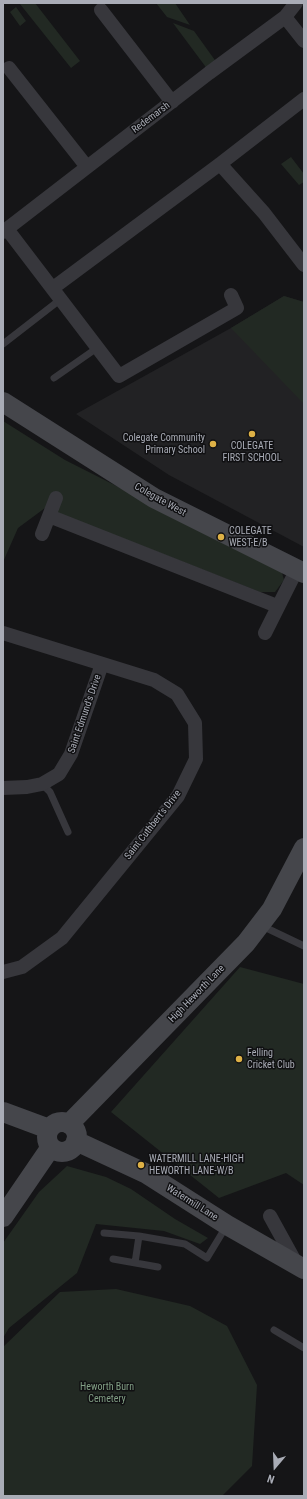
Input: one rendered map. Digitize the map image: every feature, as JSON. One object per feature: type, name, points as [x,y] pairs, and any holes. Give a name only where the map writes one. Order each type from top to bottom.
[{"type":"street","name":"Redemarsh","points":[[5,231],[285,17],[296,3]]},
{"type":"street","points":[[101,10],[172,102]]},
{"type":"street","points":[[285,17],[304,41]]},
{"type":"street","points":[[9,68],[87,167]]},
{"type":"street","points":[[57,293],[220,164],[304,100]]},
{"type":"street","points":[[220,164],[264,213],[304,265]]},
{"type":"street","points":[[5,231],[57,293],[119,376],[237,308],[231,295]]},
{"type":"street","name":"Colegate West","points":[[3,402],[154,498],[300,571],[277,606],[265,632]]},
{"type":"street","points":[[42,534],[56,498]]},
{"type":"street","points":[[49,516],[277,606]]},
{"type":"street","name":"Saint Cuthbert's Drive","points":[[3,633],[154,680],[177,694],[195,723],[196,759],[178,796],[62,938],[22,967],[3,972]]},
{"type":"street","name":"Saint Edmund's Drive","points":[[3,788],[27,787],[42,784],[59,774],[72,754],[102,664]]},
{"type":"street","name":"High Heworth Lane","points":[[50,1138],[57,1151],[66,1152],[71,1149],[73,1133],[246,943],[260,925],[282,892],[304,848]]},
{"type":"street","points":[[3,1112],[50,1138]]},
{"type":"street","points":[[3,1217],[58,1122],[73,1133]]},
{"type":"street","name":"Watermill Lane","points":[[73,1133],[147,1174],[227,1225],[301,1268]]},
{"type":"street","points":[[270,1216],[301,1268]]},
{"type":"lane","points":[[3,344],[57,293]]},
{"type":"lane","points":[[54,378],[97,348]]},
{"type":"lane","points":[[42,784],[50,792],[68,832]]},
{"type":"lane","points":[[260,925],[304,946]]},
{"type":"lane","points":[[104,1234],[139,1236],[184,1244],[207,1258],[227,1225]]},
{"type":"lane","points":[[135,1263],[139,1236]]},
{"type":"lane","points":[[113,1259],[158,1267]]},
{"type":"lane","points":[[274,1330],[304,1348]]},
{"type":"shaded area","name":"Colegate Community Primary School","points":[[284,296],[304,302],[304,547],[169,475],[76,414],[231,328]]},
{"type":"green space","points":[[35,3],[80,61],[71,68],[20,4]]},
{"type":"green space","points":[[156,3],[175,3],[190,25],[167,17]]},
{"type":"green space","points":[[16,7],[26,21],[20,26],[10,12]]},
{"type":"green space","points":[[173,23],[194,31],[217,63],[208,70]]},
{"type":"green space","points":[[291,157],[304,174],[304,182],[299,185],[281,164]]},
{"type":"green space","points":[[284,296],[304,302],[304,404],[231,328]]},
{"type":"green space","points":[[3,421],[65,460],[281,569],[284,580],[275,592],[260,592],[45,508],[18,528],[3,562]]},
{"type":"green space","name":"Felling Cricket Club","points":[[240,967],[304,984],[304,1185],[286,1173],[219,1198],[111,1112]]},
{"type":"green space","points":[[67,1166],[106,1177],[131,1189],[175,1219],[208,1238],[200,1244],[164,1231],[96,1224],[77,1273],[9,1328],[3,1338],[3,1243],[39,1192]]},
{"type":"green space","name":"Heworth Burn Cemetery","points":[[116,1289],[190,1306],[227,1326],[257,1385],[252,1466],[222,1496],[3,1496],[3,1347],[60,1292]]},
{"type":"place","name":"COLEGATE FIRST SCHOOL","points":[[252,434]]},
{"type":"place","name":"Colegate Community Primary School","points":[[213,444]]},
{"type":"place","name":"COLEGATE WEST-E/B","points":[[221,537]]},
{"type":"place","name":"Felling Cricket Club","points":[[239,1059]]},
{"type":"place","name":"WATERMILL LANE-HIGH HEWORTH LANE-W/B","points":[[141,1165]]}]
